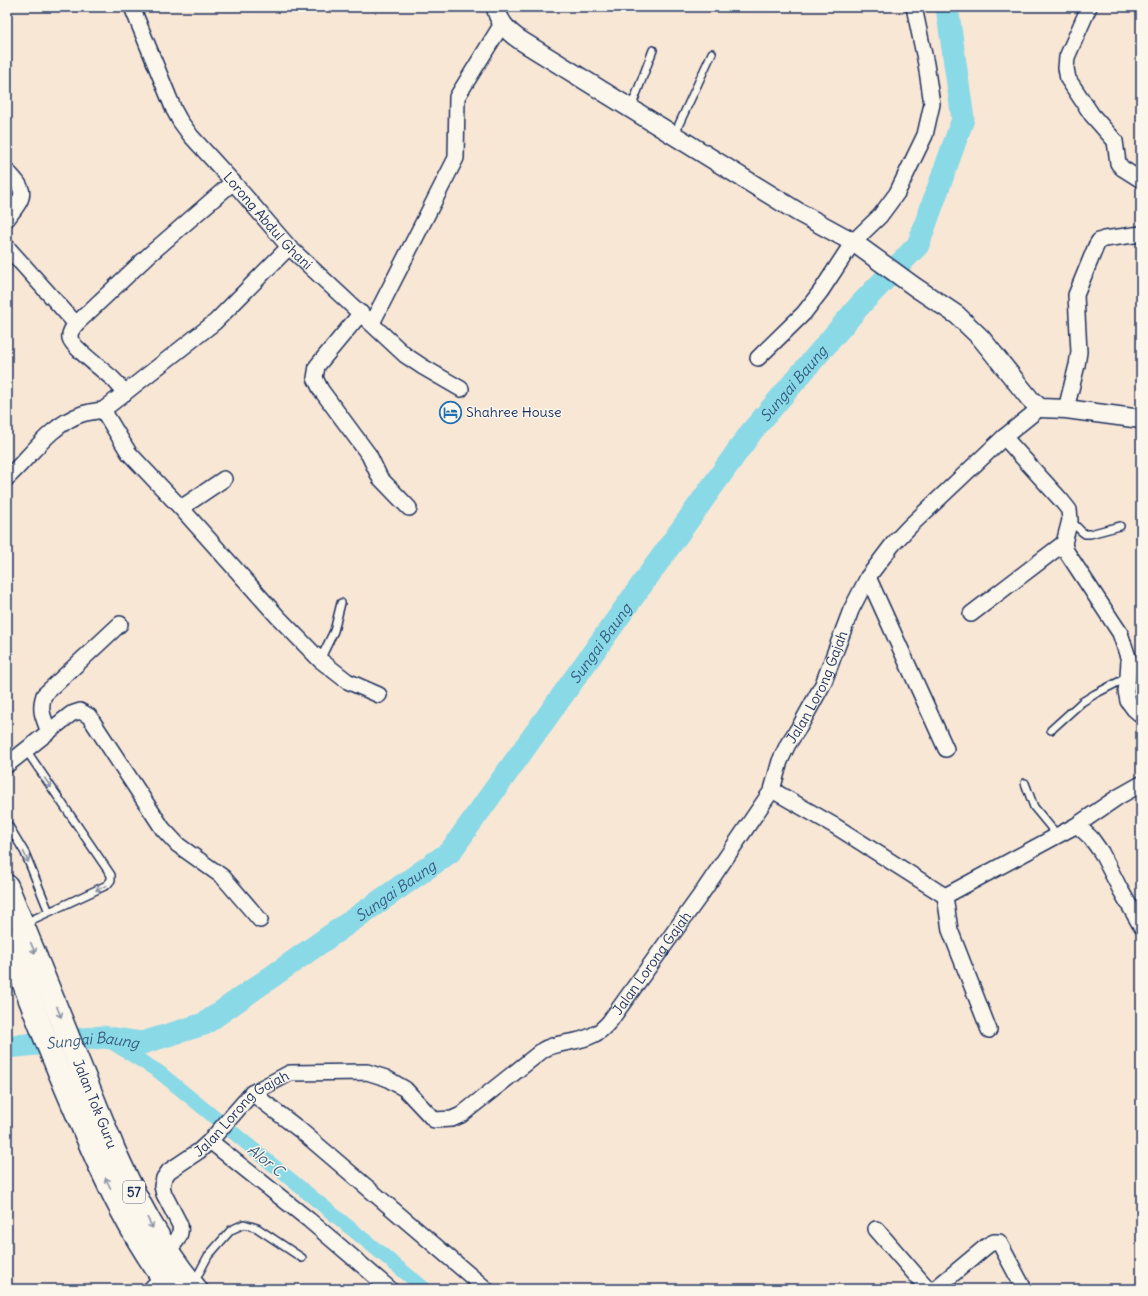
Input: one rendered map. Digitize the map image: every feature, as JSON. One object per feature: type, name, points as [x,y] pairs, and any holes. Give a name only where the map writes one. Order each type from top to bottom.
[{"type":"main road","name":"Jalan Tok Guru","points":[[7,886],[24,984],[67,1090],[95,1157],[137,1239],[172,1285]]},
{"type":"main road","name":"Jalan Tok Guru","points":[[15,931],[45,976],[114,1150],[152,1228],[167,1251],[172,1285]]},
{"type":"street","name":"Lorong Abdul Ghani","points":[[132,7],[180,121],[191,136],[289,247],[405,355],[461,389]]},
{"type":"street","points":[[758,358],[804,312],[821,291],[854,242],[880,216],[897,193],[925,135],[930,120],[932,104],[926,64],[914,7]]},
{"type":"street","points":[[1089,7],[1067,57],[1067,75],[1092,114],[1115,141],[1118,163],[1122,168],[1140,178]]},
{"type":"street","points":[[499,15],[509,33],[798,212],[854,242],[915,287],[957,315],[981,338],[1030,399],[1040,408],[1066,409],[1141,419]]},
{"type":"street","points":[[409,508],[380,478],[368,455],[321,390],[315,378],[317,366],[366,318],[456,158],[457,97],[499,15]]},
{"type":"street","points":[[7,171],[19,184],[22,193],[19,203],[7,219]]},
{"type":"street","points":[[125,393],[114,380],[71,341],[71,330],[149,255],[233,182]]},
{"type":"street","points":[[1066,409],[1079,352],[1076,295],[1096,246],[1099,241],[1104,239],[1141,234]]},
{"type":"street","points":[[7,247],[76,324]]},
{"type":"street","points":[[7,478],[47,436],[70,419],[82,414],[103,410],[214,322],[289,247]]},
{"type":"street","name":"Jalan Lorong Gajah","points":[[167,1251],[179,1237],[181,1231],[180,1225],[164,1194],[162,1186],[164,1178],[169,1171],[199,1152],[248,1099],[290,1073],[367,1072],[386,1078],[405,1089],[434,1120],[452,1119],[461,1115],[542,1050],[551,1045],[589,1037],[603,1029],[702,893],[772,790],[780,761],[788,744],[800,726],[823,684],[851,610],[868,577],[897,540],[1004,437],[1040,408]]},
{"type":"street","points":[[103,410],[129,453],[181,508],[278,617],[320,660],[348,682],[379,695]]},
{"type":"street","points":[[1004,437],[1062,500],[1069,510],[1070,520],[1064,543],[1066,550],[1120,633],[1129,660],[1126,691],[1128,701],[1141,715]]},
{"type":"street","points":[[181,508],[224,480]]},
{"type":"street","points":[[971,614],[1064,543]]},
{"type":"street","points":[[868,577],[946,750]]},
{"type":"street","points":[[49,732],[42,716],[40,705],[44,695],[120,624]]},
{"type":"street","points":[[7,765],[71,714],[80,711],[89,716],[162,829],[178,845],[223,877],[260,920]]},
{"type":"street","points":[[945,896],[1078,825],[1118,797],[1141,784]]},
{"type":"street","points":[[772,790],[835,826],[945,896],[950,930],[989,1030]]},
{"type":"street","points":[[1078,825],[1091,838],[1101,852],[1141,926]]},
{"type":"street","points":[[248,1099],[300,1130],[486,1289]]},
{"type":"street","points":[[213,1138],[390,1289]]},
{"type":"street","points":[[876,1229],[928,1289]]},
{"type":"street","points":[[935,1289],[988,1245],[994,1242],[999,1242],[1024,1289]]},
{"type":"lane","points":[[631,109],[653,50]]},
{"type":"lane","points":[[674,135],[712,53]]},
{"type":"lane","points":[[1070,520],[1085,534],[1120,526]]},
{"type":"lane","points":[[320,660],[334,631],[341,604]]},
{"type":"lane","points":[[1051,730],[1082,702],[1128,677]]},
{"type":"lane","points":[[15,931],[49,912],[107,885],[111,880],[111,875],[26,750]]},
{"type":"lane","points":[[1025,783],[1034,807],[1058,836]]},
{"type":"lane","points":[[7,823],[24,853],[49,912]]},
{"type":"lane","points":[[172,1285],[199,1273],[208,1256],[231,1230],[244,1224],[257,1228],[302,1258]]},
{"type":"path","points":[[7,1083],[13,1081]]},
{"type":"waterway","name":"Sungai Baung","points":[[7,1047],[103,1037],[142,1043],[204,1024],[450,852],[752,431],[861,304],[918,245],[963,119],[947,7]]},
{"type":"waterway","name":"Alor C","points":[[103,1037],[159,1072],[425,1289]]},
{"type":"place","name":"Shahree House","points":[[450,412]]}]
